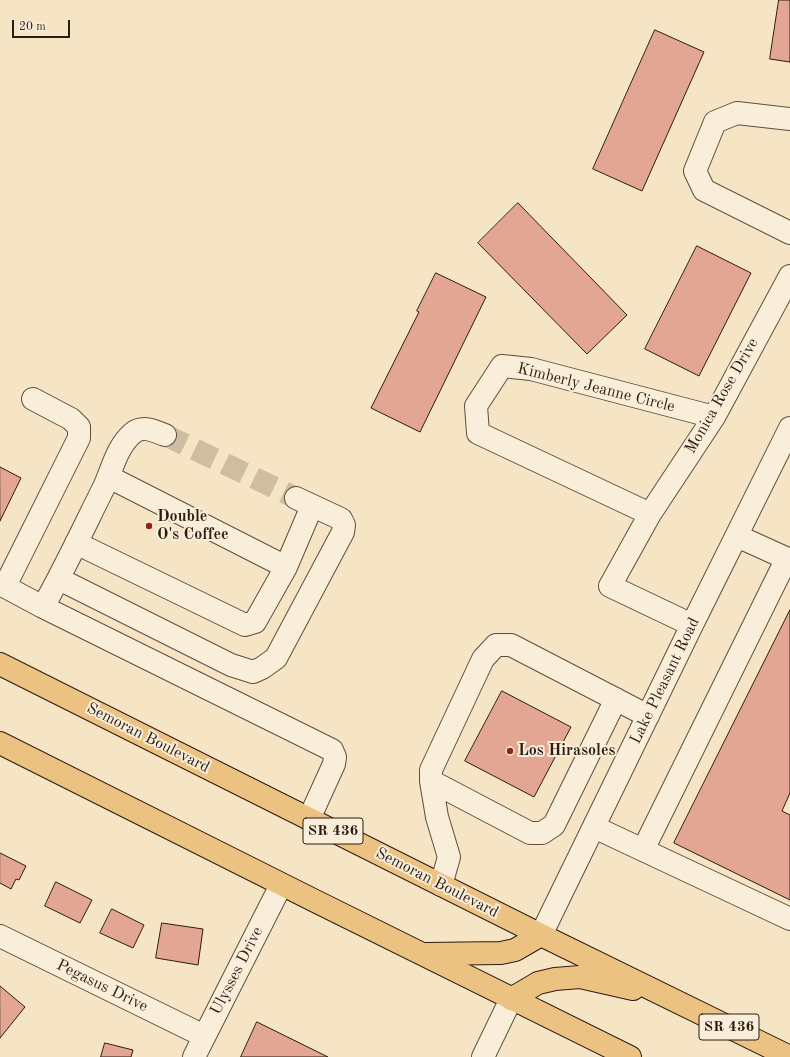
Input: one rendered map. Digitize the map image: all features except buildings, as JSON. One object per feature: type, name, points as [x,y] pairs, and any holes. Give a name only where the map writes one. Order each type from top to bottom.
[{"type":"main road","name":"Semoran Boulevard","points":[[0,664],[541,935],[790,1057]]},
{"type":"main road","points":[[0,743],[630,1057]]},
{"type":"main road","points":[[421,954],[501,953],[516,950],[541,935]]},
{"type":"main road","points":[[511,999],[538,983],[555,979],[580,977],[667,997]]},
{"type":"street","points":[[790,119],[737,113],[715,122],[695,171],[704,190],[790,233]]},
{"type":"street","name":"Monica Rose Drive","points":[[692,625],[610,586],[650,514],[714,418],[790,276]]},
{"type":"street","name":"Kimberly Jeanne Circle","points":[[650,514],[478,433],[476,406],[502,366],[530,369],[714,418]]},
{"type":"street","points":[[33,399],[71,419],[79,427],[79,438],[2,585],[43,607],[332,750],[335,757],[334,764],[309,819]]},
{"type":"street","name":"Lake Pleasant Road","points":[[541,935],[790,428]]},
{"type":"street","points":[[43,607],[59,579],[120,450],[127,440],[134,433],[142,429],[148,429],[165,435]]},
{"type":"street","points":[[108,477],[286,567]]},
{"type":"street","points":[[59,579],[231,665],[253,672],[262,668],[276,658],[343,532],[344,525],[341,519],[304,502],[286,567],[256,622],[245,625],[76,543]]},
{"type":"street","points":[[642,850],[788,559],[737,536]]},
{"type":"street","points":[[441,885],[449,857],[437,816],[431,781],[431,770],[483,659],[496,645],[511,646],[648,716]]},
{"type":"street","points":[[431,781],[530,833],[542,833],[554,825],[616,699]]},
{"type":"street","points":[[594,827],[790,919]]},
{"type":"street","name":"Ulysses Drive","points":[[194,1057],[281,884]]},
{"type":"street","name":"Pegasus Drive","points":[[0,936],[204,1036]]},
{"type":"street","points":[[483,1057],[511,999]]},
{"type":"tunnel","points":[[165,435],[296,498]]},
{"type":"place","name":"Double O's Coffee","points":[[149,526]]},
{"type":"place","name":"Los Hirasoles","points":[[510,751]]}]
